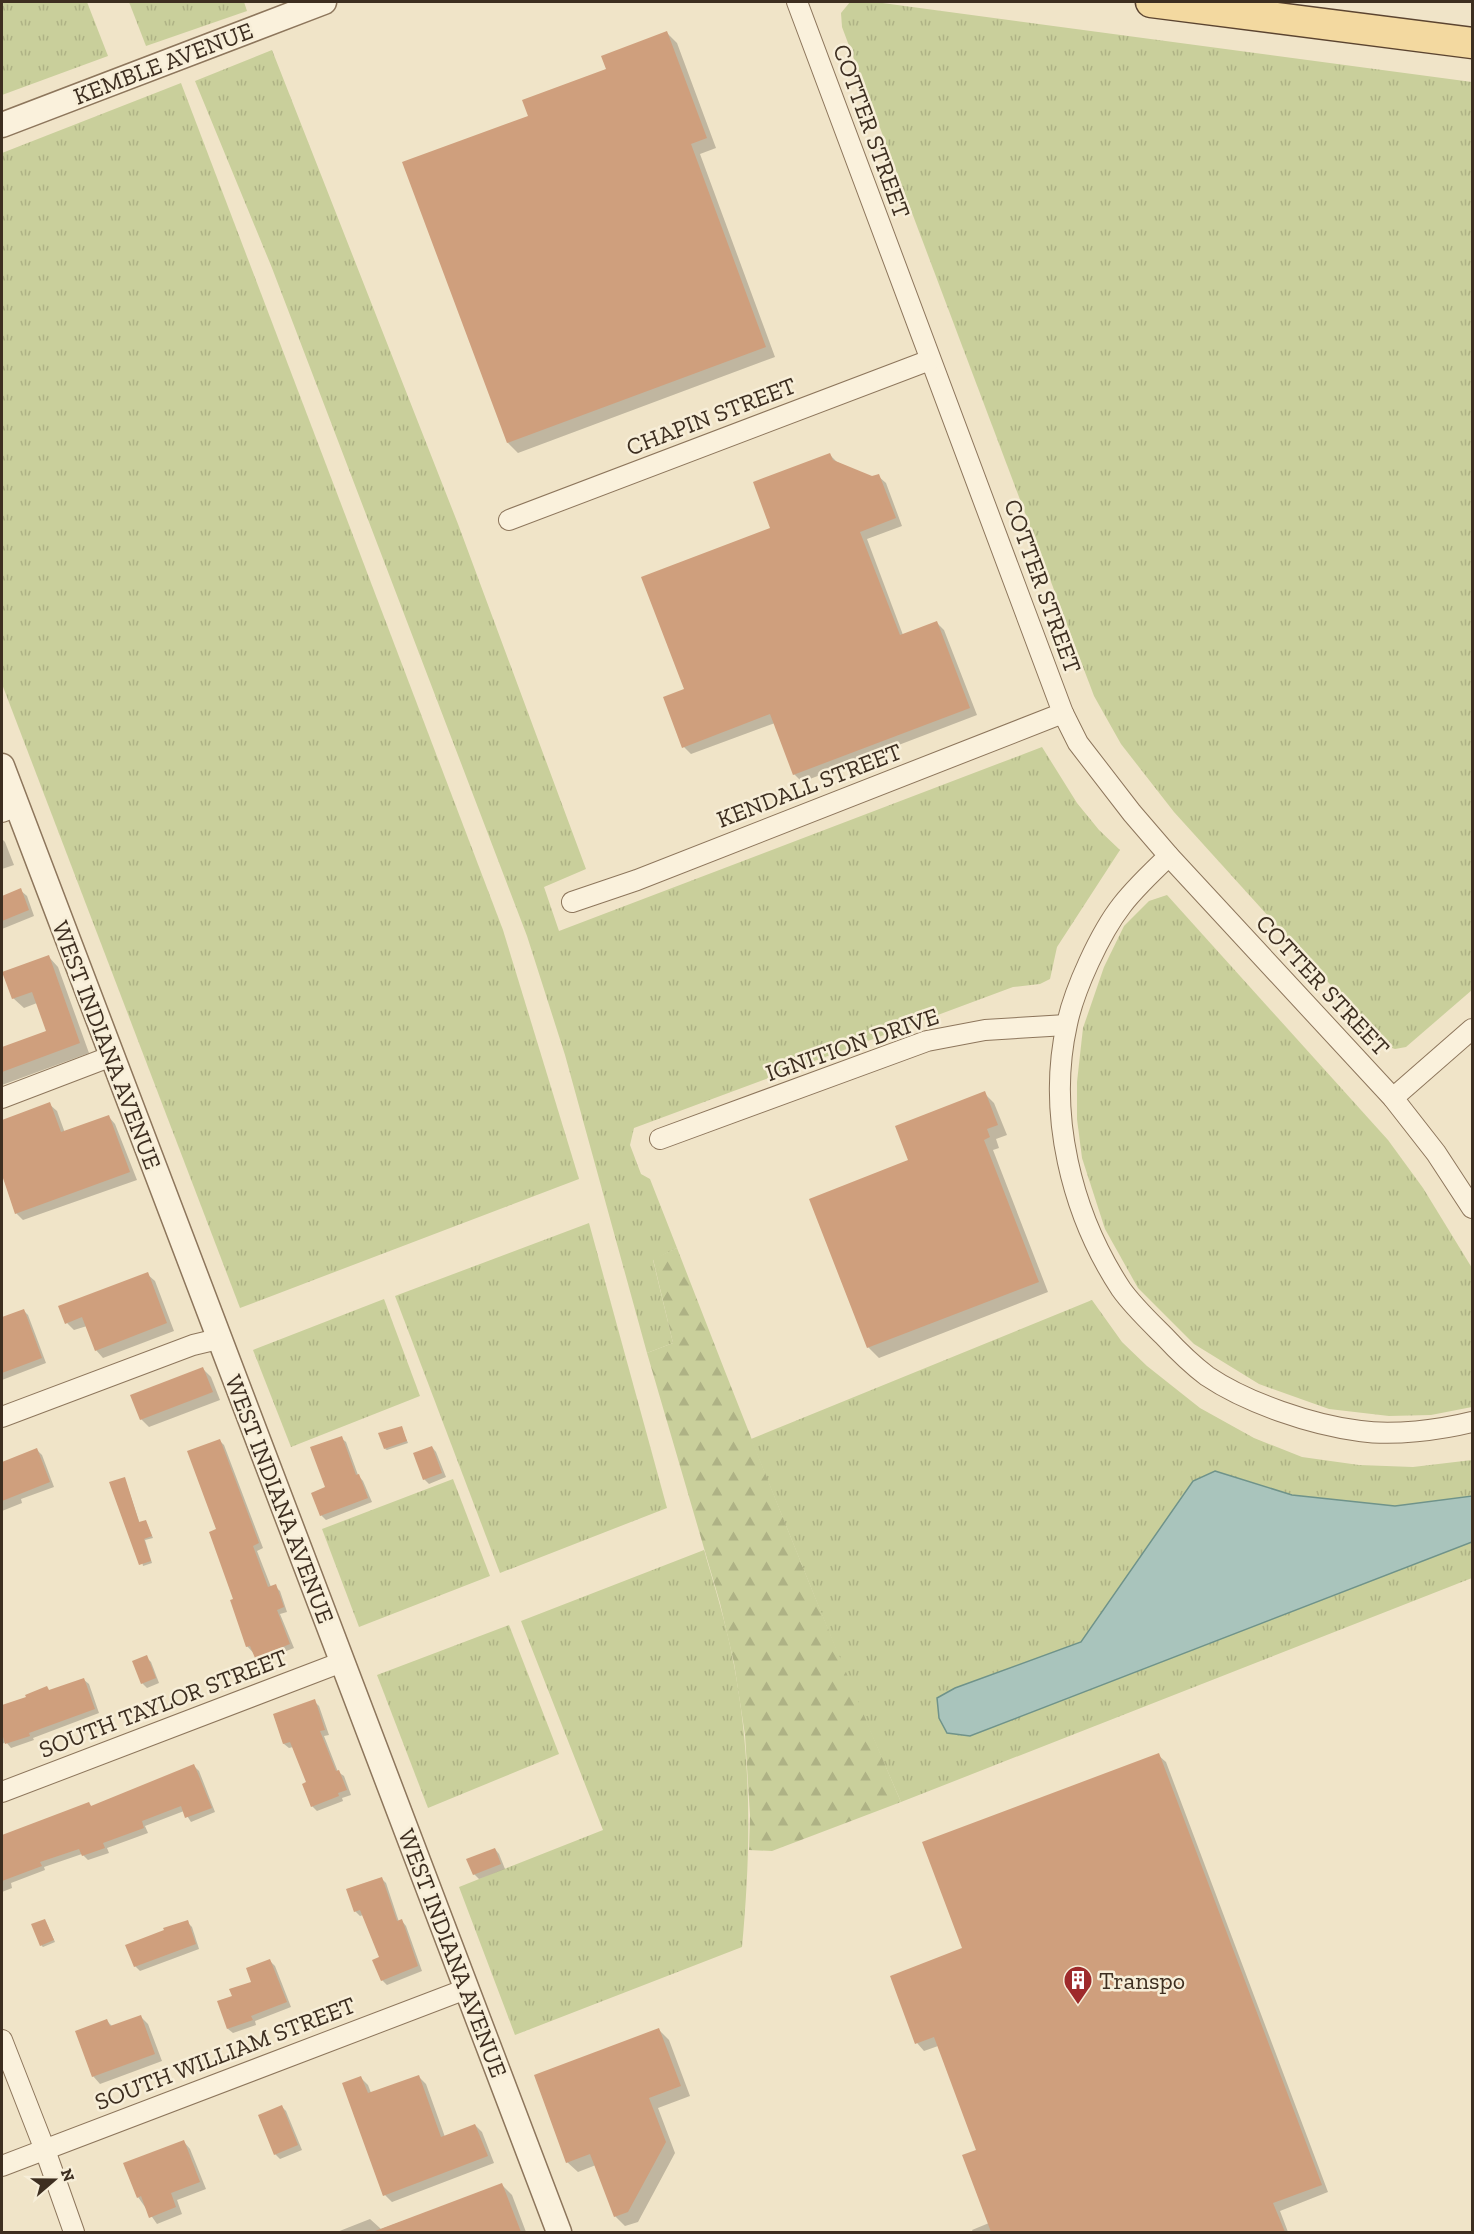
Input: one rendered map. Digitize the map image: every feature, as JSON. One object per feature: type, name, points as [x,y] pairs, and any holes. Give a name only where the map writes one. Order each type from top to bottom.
[{"type":"main road","points":[[1151,2],[1473,43]]},
{"type":"street","name":"KEMBLE AVENUE","points":[[2,125],[324,2]]},
{"type":"street","name":"COTTER STREET","points":[[796,2],[1063,713],[1078,743],[1168,856],[1393,1098],[1436,1154],[1473,1208]]},
{"type":"street","name":"CHAPIN STREET","points":[[509,520],[930,360]]},
{"type":"street","name":"KENDALL STREET","points":[[572,902],[648,876],[1063,713]]},
{"type":"street","name":"WEST INDIANA AVENUE","points":[[2,766],[9,809],[112,1056],[560,2232]]},
{"type":"street","points":[[1168,856],[1120,908],[1084,976],[1066,1025],[1061,1070],[1062,1127],[1067,1159],[1078,1202],[1088,1229],[1122,1290],[1180,1353],[1207,1376],[1240,1394],[1320,1423],[1361,1431],[1392,1432],[1448,1427],[1473,1422]]},
{"type":"street","name":"IGNITION DRIVE","points":[[660,1139],[927,1041],[985,1030],[1066,1025]]},
{"type":"street","points":[[1393,1098],[1473,1029]]},
{"type":"street","points":[[2,1098],[112,1056]]},
{"type":"street","points":[[2,1418],[172,1352],[218,1338]]},
{"type":"street","name":"SOUTH TAYLOR STREET","points":[[2,1792],[342,1662]]},
{"type":"street","name":"SOUTH WILLIAM STREET","points":[[2,2166],[314,2045],[466,1989]]},
{"type":"street","points":[[2,2040],[74,2232]]},
{"type":"green space","points":[[2,2],[87,2],[108,56],[2,95]]},
{"type":"green space","points":[[129,2],[244,2],[247,11],[146,46]]},
{"type":"green space","points":[[850,2],[875,2],[1472,82],[1472,990],[1406,1047],[1395,1049],[1386,1046],[1174,812],[1121,744],[1094,696],[842,27],[841,13]]},
{"type":"green space","points":[[272,50],[458,524],[586,869],[544,887],[559,931],[1042,747],[1077,803],[1099,830],[1120,850],[1057,947],[1050,979],[1040,984],[1013,987],[634,1128],[630,1145],[641,1174],[650,1179],[677,1248],[653,1260],[673,1343],[647,1353],[565,1055],[527,936],[272,268],[195,81]]},
{"type":"green space","points":[[181,83],[503,930],[579,1179],[240,1308],[2,684],[2,153]]},
{"type":"green space","points":[[1167,895],[1388,1140],[1423,1188],[1472,1268],[1472,1407],[1431,1415],[1389,1416],[1329,1409],[1259,1384],[1194,1344],[1138,1288],[1105,1229],[1082,1158],[1077,1119],[1077,1082],[1083,1028],[1104,967],[1124,926],[1149,901]]},
{"type":"green space","points":[[589,1223],[667,1508],[500,1573],[395,1296]]},
{"type":"green space","points":[[677,1248],[786,1526],[901,1802],[772,1851],[749,1850],[750,1815],[745,1735],[734,1663],[720,1603],[647,1353],[673,1343],[653,1259]]},
{"type":"green space","points":[[384,1299],[420,1396],[291,1447],[253,1350]]},
{"type":"green space","points":[[1092,1300],[1122,1342],[1147,1366],[1200,1408],[1254,1438],[1302,1457],[1359,1465],[1413,1467],[1472,1460],[1472,1578],[901,1802],[854,1694],[751,1439]]},
{"type":"green space","points":[[453,1479],[490,1576],[359,1627],[322,1529]]},
{"type":"green space","points":[[704,1550],[731,1650],[744,1736],[748,1840],[742,1947],[515,2035],[459,1887],[603,1830],[521,1621]]},
{"type":"green space","points":[[509,1625],[559,1754],[428,1808],[377,1675]]},
{"type":"water","points":[[1215,1471],[1292,1495],[1395,1506],[1472,1496],[1472,1542],[970,1736],[947,1733],[939,1718],[937,1698],[955,1688],[1081,1642],[1193,1481]]},
{"type":"building","points":[[667,31],[707,138],[691,144],[766,347],[507,443],[402,162],[528,116],[522,100],[606,69],[601,56]]},
{"type":"building","points":[[830,453],[833,460],[872,476],[879,474],[896,518],[860,532],[900,635],[937,621],[970,708],[793,775],[770,714],[682,748],[663,697],[684,689],[641,577],[770,528],[753,482]]},
{"type":"building","points":[[21,888],[29,910],[2,921],[2,896]]},
{"type":"building","points":[[49,955],[80,1043],[2,1072],[2,1047],[46,1031],[32,992],[12,999],[2,972]]},
{"type":"building","points":[[985,1091],[998,1125],[987,1129],[990,1137],[984,1140],[1039,1282],[867,1348],[809,1199],[908,1160],[895,1126]]},
{"type":"building","points":[[50,1102],[61,1132],[109,1115],[130,1172],[15,1214],[2,1175],[2,1120]]},
{"type":"building","points":[[148,1272],[167,1323],[95,1351],[82,1317],[65,1324],[58,1306]]},
{"type":"building","points":[[24,1309],[42,1358],[2,1373],[2,1317]]},
{"type":"building","points":[[203,1367],[213,1392],[140,1420],[130,1395]]},
{"type":"building","points":[[402,1426],[407,1441],[384,1449],[378,1433]]},
{"type":"building","points":[[342,1436],[356,1475],[359,1474],[368,1498],[320,1516],[311,1493],[325,1487],[310,1447]]},
{"type":"building","points":[[220,1439],[259,1543],[253,1546],[268,1587],[276,1584],[284,1607],[277,1610],[290,1644],[255,1658],[250,1646],[246,1647],[230,1600],[233,1599],[209,1532],[216,1529],[187,1451]]},
{"type":"building","points":[[432,1446],[442,1473],[423,1480],[413,1453]]},
{"type":"building","points":[[37,1448],[50,1482],[2,1501],[2,1462]]},
{"type":"building","points":[[125,1477],[139,1522],[146,1520],[152,1536],[144,1539],[151,1561],[139,1565],[109,1482]]},
{"type":"building","points":[[147,1655],[156,1678],[141,1684],[132,1661]]},
{"type":"building","points":[[84,1678],[95,1709],[5,1744],[2,1733],[2,1705],[26,1697],[25,1695],[47,1686],[49,1690]]},
{"type":"building","points":[[315,1699],[325,1730],[320,1731],[336,1771],[339,1770],[347,1790],[338,1793],[339,1796],[311,1807],[302,1784],[306,1782],[290,1742],[283,1744],[273,1714]]},
{"type":"building","name":"Transpo","points":[[1159,1753],[1322,2185],[1273,2203],[1285,2232],[991,2232],[962,2155],[976,2150],[934,2037],[915,2044],[890,1976],[962,1948],[922,1842]]},
{"type":"building","points":[[194,1764],[212,1808],[185,1818],[181,1806],[142,1821],[144,1828],[103,1843],[105,1848],[82,1856],[79,1849],[40,1862],[42,1866],[2,1881],[2,1835],[89,1802],[91,1806]]},
{"type":"building","points":[[495,1848],[501,1864],[473,1875],[466,1859]]},
{"type":"building","points":[[382,1877],[397,1921],[402,1919],[418,1966],[381,1981],[372,1960],[379,1957],[360,1910],[354,1912],[346,1889]]},
{"type":"building","points":[[45,1919],[54,1940],[40,1946],[31,1924]]},
{"type":"building","points":[[188,1920],[196,1944],[134,1967],[125,1945]]},
{"type":"building","points":[[270,1959],[287,2002],[251,2016],[253,2020],[227,2029],[217,2001],[232,1996],[229,1989],[251,1982],[246,1968]]},
{"type":"building","points":[[141,2015],[155,2054],[92,2077],[75,2031],[107,2019],[110,2026]]},
{"type":"building","points":[[659,2028],[681,2086],[649,2098],[666,2142],[628,2212],[614,2217],[590,2154],[566,2163],[534,2075]]},
{"type":"building","points":[[419,2075],[441,2137],[475,2124],[488,2156],[383,2196],[342,2083],[361,2076],[368,2093]]},
{"type":"building","points":[[282,2105],[298,2145],[274,2155],[258,2115]]},
{"type":"building","points":[[184,2140],[200,2182],[171,2193],[176,2207],[149,2218],[141,2196],[137,2198],[123,2163]]},
{"type":"building","points":[[502,2183],[521,2232],[375,2231]]},
{"type":"place","name":"Transpo","points":[[1078,2006]]}]
